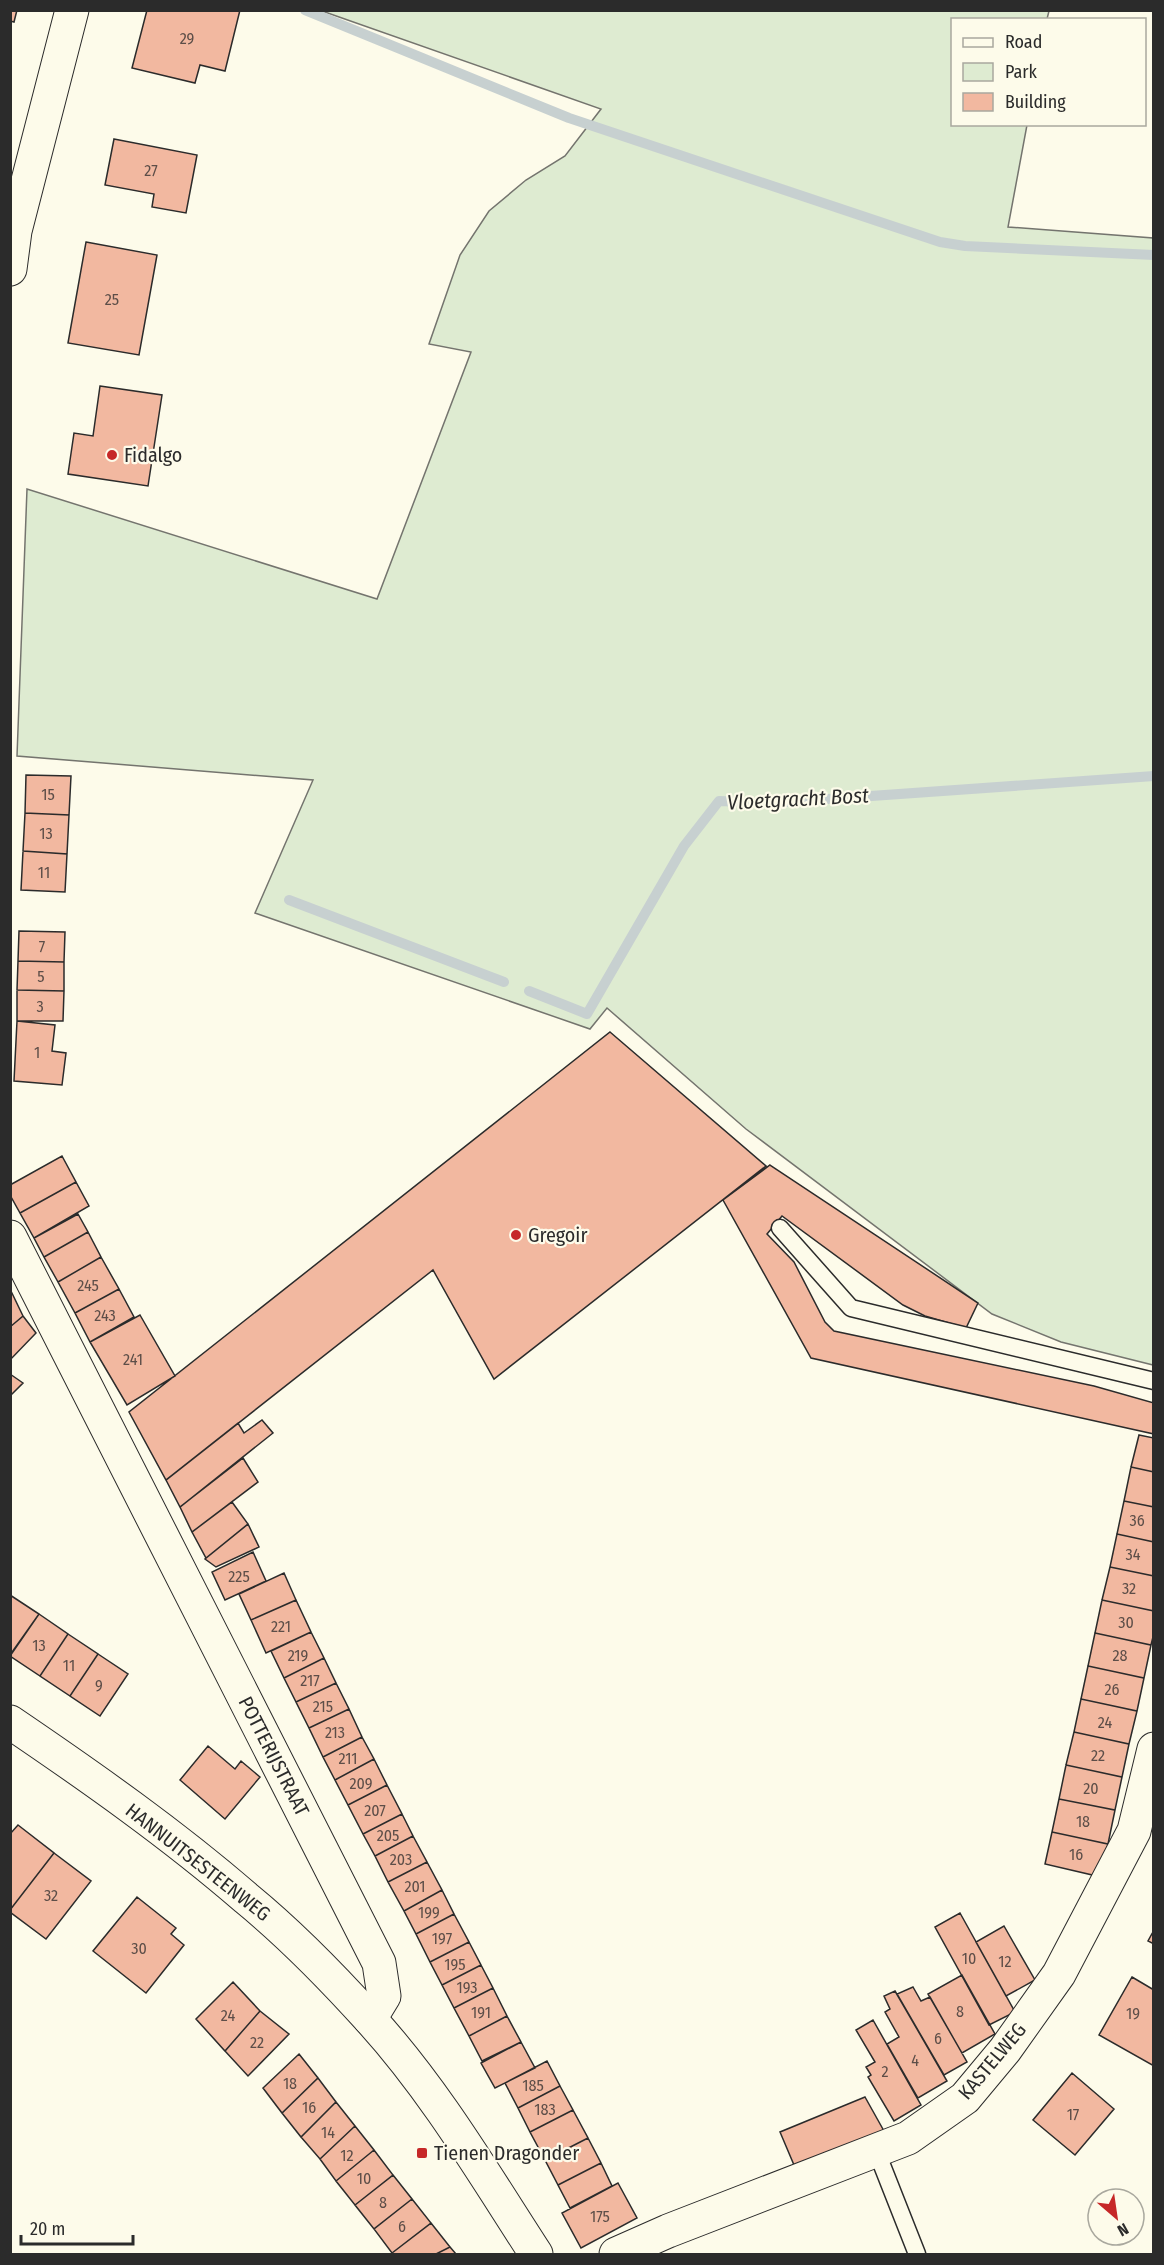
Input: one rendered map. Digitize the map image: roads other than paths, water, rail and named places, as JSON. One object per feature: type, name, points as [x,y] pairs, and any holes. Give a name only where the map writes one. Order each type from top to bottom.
[{"type":"street","points":[[10,269],[15,231],[72,10]]},
{"type":"street","name":"POTTERIJSTRAAT","points":[[10,1237],[379,1963],[384,1996],[370,2019]]},
{"type":"street","name":"HANNUITSESTEENWEG","points":[[10,1722],[81,1770],[247,1898],[288,1935],[370,2019]]},
{"type":"street","name":"KASTELWEG","points":[[616,2254],[668,2231],[908,2138],[965,2098],[1005,2050],[1059,1974],[1134,1831],[1154,1749]]},
{"type":"street","points":[[370,2019],[416,2075],[462,2139],[536,2254]]},
{"type":"lane","points":[[780,1228],[851,1308],[1154,1381]]},
{"type":"lane","points":[[876,2150],[916,2254]]},
{"type":"waterway","points":[[305,10],[569,118],[940,242],[965,246],[1154,255]]},
{"type":"waterway","name":"Vloetgracht Bost","points":[[529,991],[587,1014],[684,846],[719,801],[772,803],[1154,776]]},
{"type":"waterway","name":"Vloetgracht Bost","points":[[289,900],[504,982]]},
{"type":"place","name":"Fidalgo","points":[[112,455]]},
{"type":"place","name":"Gregoir","points":[[516,1235]]},
{"type":"place","name":"Tienen Dragonder","points":[[422,2153]]}]
